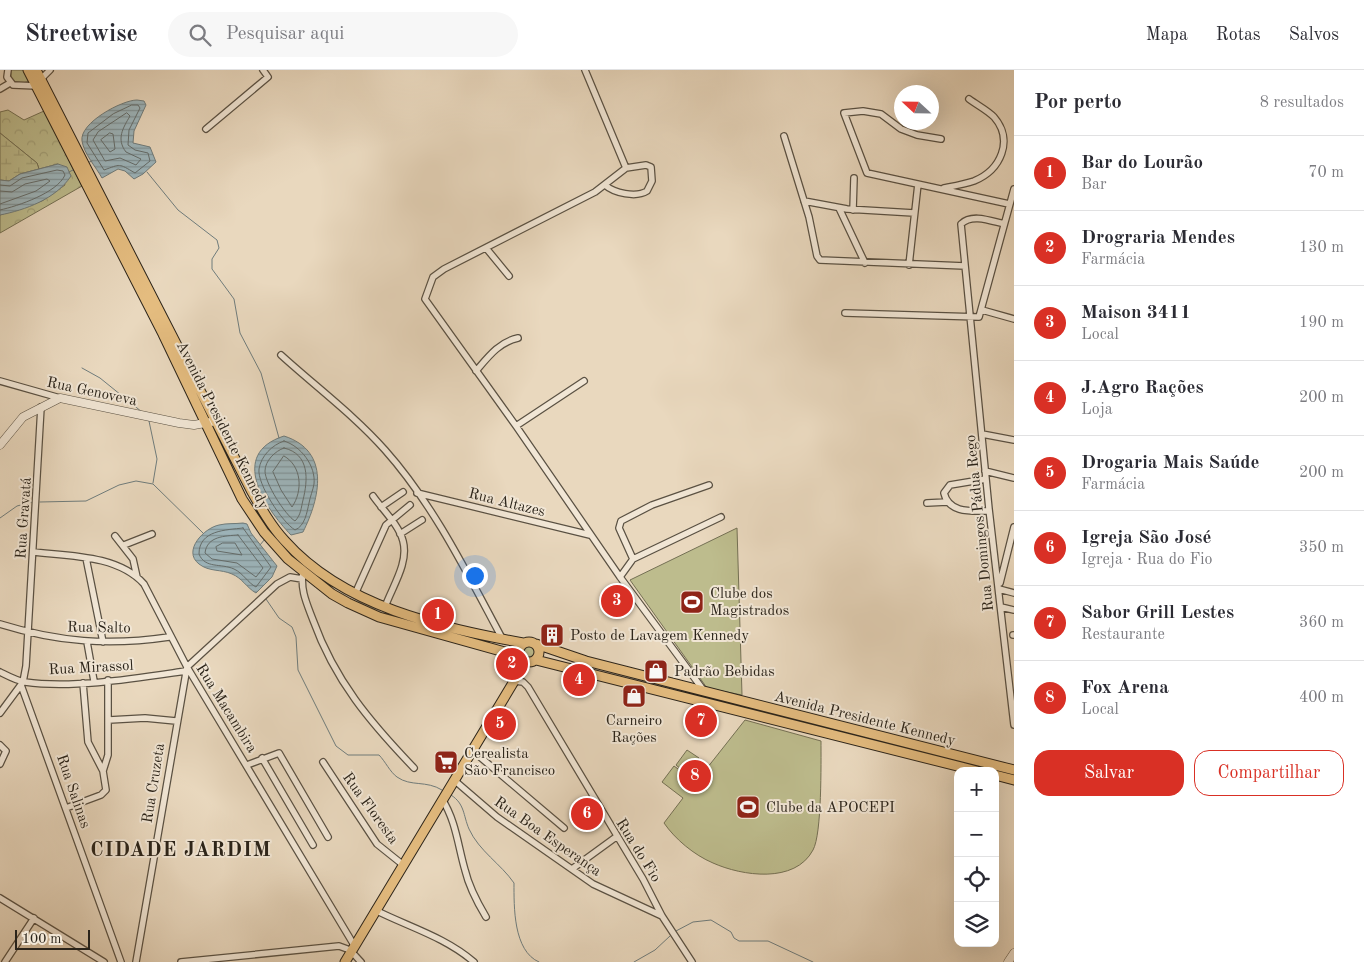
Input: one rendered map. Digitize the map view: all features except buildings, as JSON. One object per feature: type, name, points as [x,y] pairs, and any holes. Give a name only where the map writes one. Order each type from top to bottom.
[{"type":"main road","name":"Avenida Presidente Kennedy","points":[[28,70],[39,82],[251,490],[274,528],[306,562],[355,594],[385,607],[503,640],[523,643],[530,642],[562,654],[1014,770]]},
{"type":"main road","name":"Avenida Presidente Kennedy","points":[[36,70],[39,82],[253,517],[303,576],[332,594],[379,617],[520,658],[526,662],[534,661],[671,693],[962,767]]},
{"type":"main road","points":[[515,680],[520,658],[519,649],[523,643]]},
{"type":"main road","points":[[345,962],[374,910],[515,680],[540,653],[536,644]]},
{"type":"main road","points":[[671,693],[673,683]]},
{"type":"main road","points":[[940,761],[942,751]]},
{"type":"main road","points":[[999,776],[1014,780]]},
{"type":"street","points":[[0,89],[10,83],[39,82],[50,70]]},
{"type":"street","points":[[206,129],[268,77],[263,70]]},
{"type":"street","points":[[585,70],[626,168]]},
{"type":"street","points":[[0,77],[7,72],[10,83]]},
{"type":"street","points":[[940,189],[975,180],[988,172],[1003,154],[1006,138],[1002,128],[994,118],[969,99]]},
{"type":"street","points":[[941,140],[917,135],[901,128],[881,114],[864,110],[844,112],[867,173],[1009,204]]},
{"type":"street","points":[[784,136],[804,201],[818,258],[822,260],[864,263],[965,266]]},
{"type":"street","points":[[605,185],[613,190],[634,194],[646,191],[652,181],[652,167],[646,165],[626,168],[605,185],[581,200],[437,274],[427,289],[425,299],[516,426],[590,535],[704,691]]},
{"type":"street","points":[[853,210],[854,178]]},
{"type":"street","points":[[909,265],[918,184]]},
{"type":"street","points":[[845,313],[979,317],[1014,188]]},
{"type":"street","points":[[804,201],[853,210],[914,213]]},
{"type":"street","points":[[839,208],[864,263]]},
{"type":"street","name":"Rua Domingos Pádua Rego","points":[[1004,224],[974,218],[968,219],[961,224],[989,511],[1012,681],[1014,725]]},
{"type":"street","points":[[486,248],[509,276]]},
{"type":"street","points":[[982,310],[1014,319]]},
{"type":"street","points":[[476,372],[498,347],[505,342],[518,338]]},
{"type":"street","points":[[281,355],[375,439],[417,493],[460,560],[503,640]]},
{"type":"street","name":"Rua Genoveva","points":[[0,381],[60,398],[179,423],[206,424],[216,421]]},
{"type":"street","points":[[516,426],[584,381]]},
{"type":"street","points":[[0,445],[23,417],[60,398]]},
{"type":"street","name":"Rua Gravatá","points":[[22,684],[28,632],[41,407]]},
{"type":"street","points":[[982,434],[1014,440]]},
{"type":"street","points":[[985,472],[1014,478]]},
{"type":"street","points":[[947,502],[944,493],[950,485],[986,480]]},
{"type":"street","points":[[633,559],[619,528],[621,521],[652,505],[709,485]]},
{"type":"street","points":[[381,507],[403,492]]},
{"type":"street","name":"Rua Altazes","points":[[417,493],[590,535]]},
{"type":"street","points":[[373,496],[400,534],[404,544],[402,568],[385,607]]},
{"type":"street","points":[[927,503],[947,502],[959,509],[989,511]]},
{"type":"street","points":[[355,594],[384,528],[390,520],[410,505]]},
{"type":"street","points":[[620,577],[633,559],[721,517]]},
{"type":"street","points":[[400,534],[422,520]]},
{"type":"street","points":[[1014,527],[999,588],[1014,593]]},
{"type":"street","points":[[124,545],[152,534]]},
{"type":"street","points":[[116,536],[133,560],[137,577]]},
{"type":"street","name":"Rua Macambira","points":[[33,552],[86,558],[117,567],[137,577],[149,591],[169,637],[186,669],[247,765],[284,832],[361,962]]},
{"type":"street","points":[[995,555],[1007,555]]},
{"type":"street","points":[[86,558],[103,642]]},
{"type":"street","points":[[186,669],[277,584],[290,577],[303,576],[303,593],[323,648],[332,666],[377,728],[414,768]]},
{"type":"street","points":[[1001,607],[1014,610]]},
{"type":"street","name":"Rua Salto","points":[[0,624],[28,632],[87,642],[169,637]]},
{"type":"street","points":[[87,642],[94,681]]},
{"type":"street","name":"Rua Mirassol","points":[[0,672],[22,684],[108,680],[186,669]]},
{"type":"street","name":"Rua Cruzeta","points":[[136,962],[186,669]]},
{"type":"street","points":[[103,770],[108,755],[108,680]]},
{"type":"street","name":"Rua do Fio","points":[[515,680],[522,682],[528,687],[616,837],[643,879],[662,916],[692,962]]},
{"type":"street","points":[[66,808],[104,793],[106,787],[103,770],[88,742],[83,682]]},
{"type":"street","points":[[0,713],[22,684]]},
{"type":"street","name":"Rua Salinas","points":[[22,684],[121,962]]},
{"type":"street","points":[[109,720],[144,718],[176,722]]},
{"type":"street","points":[[0,746],[6,753],[0,764]]},
{"type":"street","points":[[473,751],[564,828]]},
{"type":"street","points":[[247,765],[277,752],[280,754],[328,837]]},
{"type":"street","points":[[262,758],[313,845]]},
{"type":"street","name":"Rua Floresta","points":[[323,762],[377,844],[402,864]]},
{"type":"street","name":"Rua Boa Esperança","points":[[454,780],[497,817],[597,886],[662,916]]},
{"type":"street","points":[[442,799],[453,819],[465,870],[475,898],[486,917]]},
{"type":"street","points":[[572,869],[616,837]]},
{"type":"street","points":[[0,898],[104,962]]},
{"type":"street","points":[[374,910],[414,930],[445,941],[474,962]]},
{"type":"street","points":[[5,962],[34,918]]},
{"type":"street","points":[[181,962],[335,946],[352,947]]},
{"type":"street","points":[[1008,962],[1014,953]]},
{"type":"green space","points":[[11,70],[25,70],[30,81],[23,83],[13,81]]},
{"type":"green space","points":[[8,110],[24,120],[44,111],[82,186],[0,233],[0,215],[42,201],[65,185],[58,164],[39,169],[37,163],[0,133],[0,112]]},
{"type":"green space","points":[[0,133],[37,163],[39,169],[20,174],[9,181],[0,180]]},
{"type":"green space","name":"Clube dos Magistrados","points":[[737,528],[742,695],[707,688],[630,580]]},
{"type":"green space","points":[[529,644],[535,646],[537,652],[535,658],[529,660],[523,658],[521,652],[523,646]]},
{"type":"green space","name":"Clube da APOCEPI","points":[[745,720],[821,741],[820,797],[816,842],[805,861],[794,868],[781,872],[753,874],[725,868],[713,863],[699,856],[686,846],[664,823],[683,798],[662,782],[674,766],[696,782]]},
{"type":"green space","points":[[687,750],[699,758],[687,774],[676,765]]},
{"type":"water","points":[[137,100],[144,101],[146,105],[134,131],[133,143],[150,147],[156,162],[143,174],[134,179],[125,171],[118,169],[102,178],[85,151],[82,141],[83,134],[94,120],[112,108]]},
{"type":"water","points":[[58,164],[67,167],[71,176],[65,184],[49,197],[29,207],[0,215],[0,180],[9,181],[20,174]]},
{"type":"water","points":[[284,436],[299,443],[309,453],[315,464],[318,477],[314,505],[303,532],[291,535],[271,511],[263,497],[257,482],[255,468],[258,455],[267,444]]},
{"type":"water","points":[[247,524],[251,533],[277,566],[272,577],[256,593],[236,576],[228,572],[203,567],[194,559],[194,547],[207,531],[219,525]]},
{"type":"waterway","points":[[87,163],[92,161]]},
{"type":"waterway","points":[[69,172],[75,169]]},
{"type":"waterway","points":[[147,172],[178,210],[217,240],[219,248],[212,259],[212,269],[234,299],[240,333],[261,373],[279,438]]},
{"type":"waterway","points":[[82,368],[100,378],[142,412]]},
{"type":"waterway","points":[[149,421],[157,459],[153,483]]},
{"type":"waterway","points":[[40,502],[86,501],[119,485],[136,481],[153,484],[203,533]]},
{"type":"waterway","points":[[0,518],[17,506],[32,502]]},
{"type":"waterway","points":[[260,545],[265,539]]},
{"type":"waterway","points":[[266,599],[279,618],[292,627],[296,637],[298,670],[336,746],[348,755],[379,755],[394,775],[402,780],[430,785],[442,790]]},
{"type":"waterway","points":[[451,795],[459,802],[469,829],[478,844],[514,883],[515,915],[520,938],[530,956],[539,962]]},
{"type":"waterway","points":[[676,931],[693,922],[711,920],[731,932],[734,938],[739,941],[768,941],[813,962]]},
{"type":"waterway","points":[[634,962],[655,950],[670,936]]},
{"type":"place","name":"Maison 3411","points":[[617,601]]},
{"type":"place","name":"Clube dos Magistrados","points":[[692,602]]},
{"type":"place","name":"Bar do Lourão","points":[[438,615]]},
{"type":"place","name":"Posto de Lavagem Kennedy","points":[[552,635]]},
{"type":"place","name":"Drograria Mendes","points":[[512,664]]},
{"type":"place","name":"Padrão Bebidas","points":[[656,671]]},
{"type":"place","name":"J.Agro Rações","points":[[579,680]]},
{"type":"place","name":"Carneiro Rações","points":[[634,696]]},
{"type":"place","name":"Sabor Grill Lestes","points":[[701,721]]},
{"type":"place","name":"Drogaria Mais Saúde","points":[[500,724]]},
{"type":"place","name":"Cerealista São Francisco","points":[[446,762]]},
{"type":"place","name":"Fox Arena","points":[[695,776]]},
{"type":"place","name":"Clube da APOCEPI","points":[[748,807]]},
{"type":"place","name":"Igreja São José","points":[[587,814]]},
{"type":"district","name":"CIDADE JARDIM","points":[[181,849]]}]
